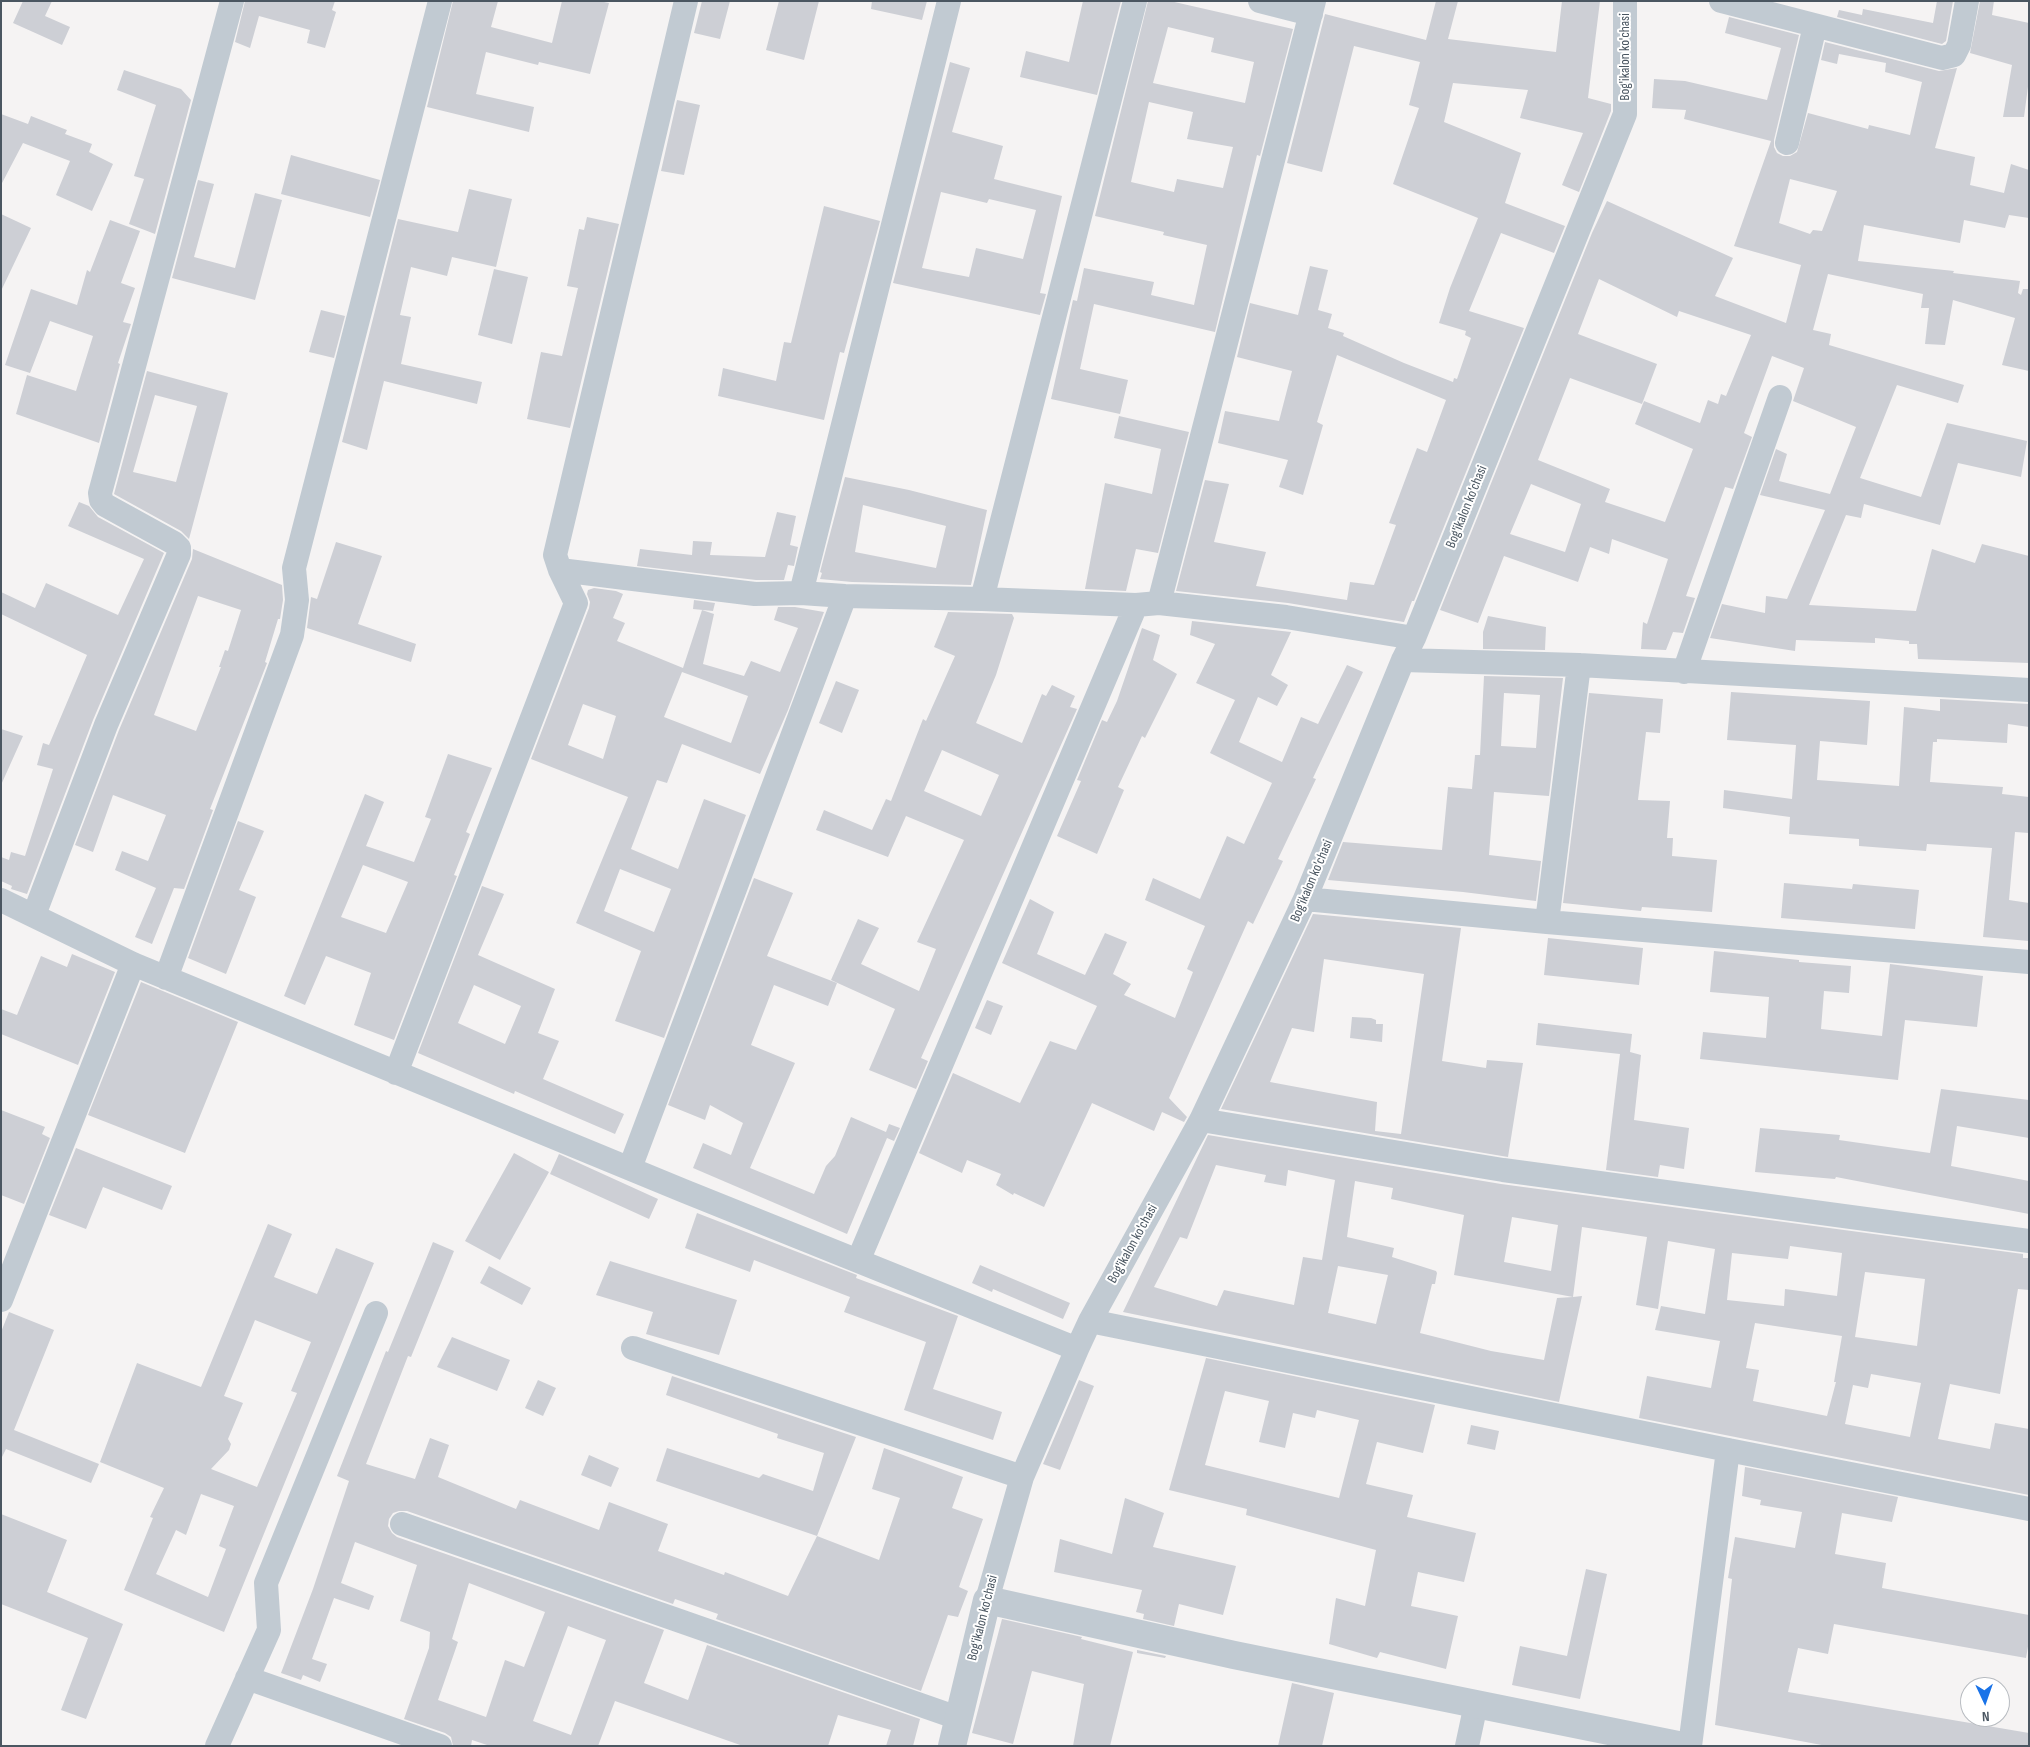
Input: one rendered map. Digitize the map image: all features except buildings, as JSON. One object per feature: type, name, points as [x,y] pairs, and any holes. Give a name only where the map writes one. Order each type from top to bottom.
[{"type":"street","points":[[34,915],[106,725],[179,554],[179,548],[174,543],[105,506],[100,494],[232,1]]},
{"type":"street","points":[[166,978],[292,635],[297,600],[294,568],[440,1]]},
{"type":"street","points":[[396,1073],[576,603],[555,555],[686,1]]},
{"type":"street","points":[[802,593],[948,1]]},
{"type":"street","points":[[982,599],[1135,1]]},
{"type":"street","points":[[858,1260],[1148,604],[1312,8],[1260,1]]},
{"type":"street","name":"Bog'ikalon ko'chasi","points":[[952,1746],[986,1600],[1022,1477],[1090,1321],[1201,1120],[1305,899],[1402,660],[1414,638],[1625,114],[1625,1]]},
{"type":"street","points":[[1721,1],[1942,58],[1954,55],[1959,45],[1967,1]]},
{"type":"street","points":[[1787,144],[1814,26]]},
{"type":"street","points":[[1684,672],[1780,397]]},
{"type":"street","points":[[560,570],[754,594],[802,593],[845,596],[1148,604],[1286,617],[1414,638]]},
{"type":"street","points":[[630,1168],[845,596]]},
{"type":"street","points":[[1402,660],[1579,665],[2029,690]]},
{"type":"street","points":[[1547,922],[1579,665]]},
{"type":"street","points":[[1305,899],[1547,922],[2029,962]]},
{"type":"street","points":[[1,900],[166,978],[1078,1349]]},
{"type":"street","points":[[1,1300],[133,964]]},
{"type":"street","points":[[1201,1120],[1503,1170],[2029,1241]]},
{"type":"street","points":[[217,1746],[269,1630],[266,1583],[376,1313]]},
{"type":"street","points":[[1090,1321],[2029,1509]]},
{"type":"street","points":[[633,1348],[1022,1477]]},
{"type":"street","points":[[1690,1746],[1728,1450]]},
{"type":"street","points":[[402,1524],[958,1718]]},
{"type":"street","points":[[986,1600],[1234,1655],[1683,1746]]},
{"type":"street","points":[[247,1678],[440,1746]]},
{"type":"street","points":[[1467,1746],[1476,1704]]}]
